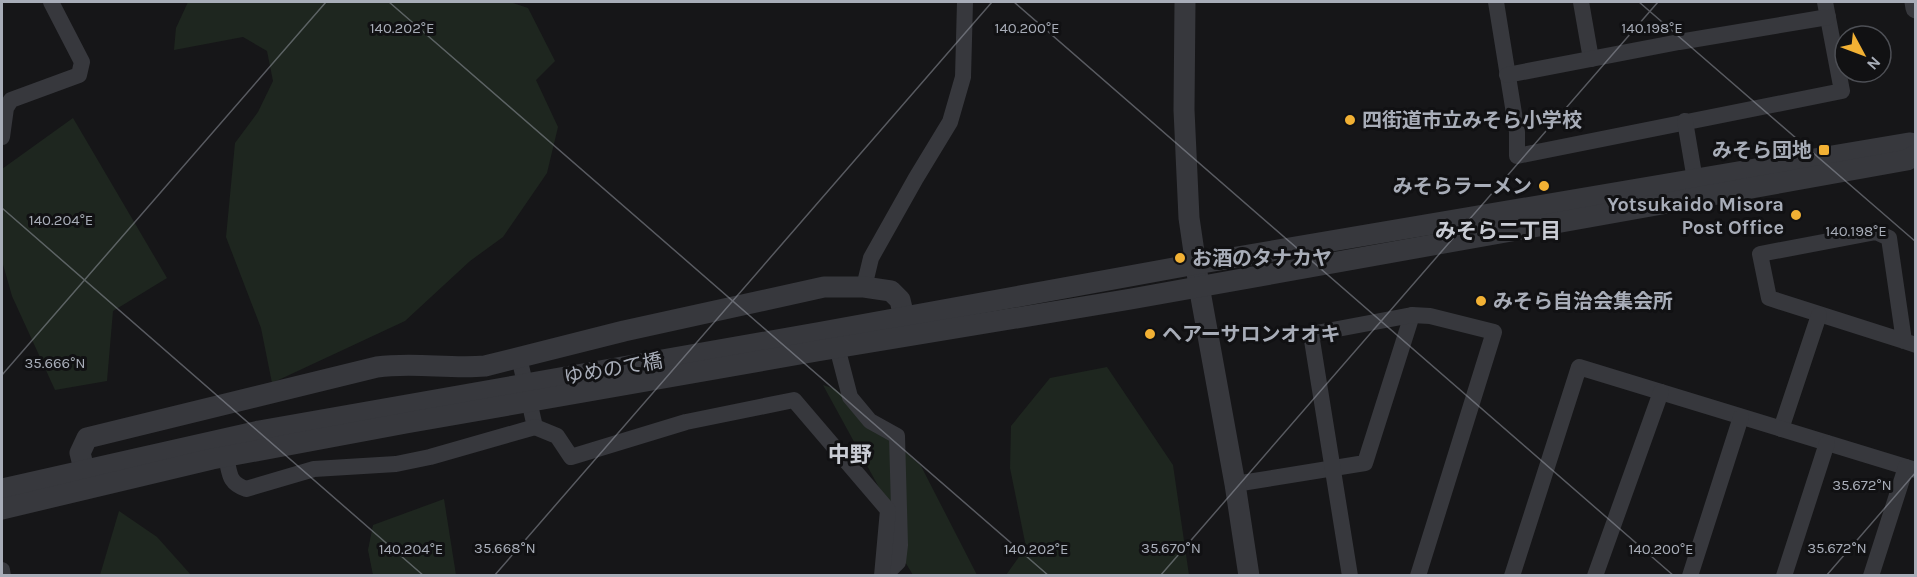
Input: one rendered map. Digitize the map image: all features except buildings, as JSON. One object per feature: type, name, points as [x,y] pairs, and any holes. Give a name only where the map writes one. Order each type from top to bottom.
[{"type":"street","points":[[2,137],[6,108],[11,100],[79,75],[82,62],[51,2]]},
{"type":"street","points":[[864,287],[871,258],[950,122],[963,77],[965,2]]},
{"type":"street","points":[[1185,2],[1184,110],[1189,218],[1249,576]]},
{"type":"street","points":[[1496,2],[1507,75],[1517,132],[1517,156],[1685,120],[1842,91],[1827,9],[1507,75]]},
{"type":"street","points":[[1581,2],[1591,59]]},
{"type":"street","points":[[1915,2],[1916,8]]},
{"type":"street","points":[[1685,120],[1695,180]]},
{"type":"street","points":[[825,343],[904,317],[1196,264],[1909,143],[1916,144]]},
{"type":"street","points":[[825,343],[1131,299],[1907,160],[1916,155]]},
{"type":"street","points":[[1876,232],[1889,238],[1910,343],[1769,298],[1760,254],[1876,232]]},
{"type":"street","points":[[84,470],[80,453],[87,438],[376,366],[397,364],[470,368],[485,366],[624,331],[824,287],[864,287],[891,291],[900,300],[904,317]]},
{"type":"street","points":[[1235,484],[1365,463],[1412,315]]},
{"type":"street","points":[[1350,576],[1311,334],[1412,315],[1430,316],[1494,333],[1418,576]]},
{"type":"street","points":[[1781,429],[1819,315]]},
{"type":"street","points":[[226,457],[231,479],[236,486],[246,489],[314,469],[408,462],[535,427],[557,436],[571,457],[686,422],[794,400],[888,510],[882,574],[893,569],[898,562],[900,545],[897,436],[870,421],[850,397],[825,343]]},
{"type":"street","name":"ゆめのて橋","points":[[405,415],[825,343]]},
{"type":"street","points":[[519,357],[535,427]]},
{"type":"street","points":[[1512,576],[1579,367],[1911,469],[1871,576]]},
{"type":"street","points":[[1595,576],[1661,392]]},
{"type":"street","points":[[2,509],[405,415]]},
{"type":"street","points":[[2,489],[259,431],[405,415]]},
{"type":"street","points":[[1690,576],[1740,417]]},
{"type":"street","points":[[1784,576],[1827,443]]},
{"type":"street","points":[[2,570],[3,576]]},
{"type":"shaded area","points":[[188,2],[510,2],[528,8],[555,61],[536,80],[558,127],[547,173],[503,237],[470,261],[405,321],[272,383],[261,328],[226,237],[235,143],[258,112],[273,81],[267,51],[243,37],[174,50],[176,28]]},
{"type":"shaded area","points":[[73,118],[167,278],[113,311],[107,381],[55,390],[12,296],[2,261],[2,169]]},
{"type":"shaded area","points":[[1107,367],[1173,465],[1189,575],[1006,575],[1026,547],[1010,468],[1011,426],[1050,378]]},
{"type":"shaded area","points":[[823,385],[835,389],[921,466],[977,575],[913,575],[904,560],[882,493]]},
{"type":"shaded area","points":[[444,499],[456,575],[373,575],[368,550],[373,525]]},
{"type":"shaded area","points":[[119,511],[157,537],[191,575],[100,575]]},
{"type":"place","name":"四街道市立みそら小学校","points":[[1350,120]]},
{"type":"place","name":"みそら団地","points":[[1824,150]]},
{"type":"place","name":"みそらラーメン","points":[[1544,186]]},
{"type":"place","name":"Yotsukaido Misora Post Office","points":[[1796,215]]},
{"type":"place","name":"お酒のタナカヤ","points":[[1180,258]]},
{"type":"place","name":"みそら自治会集会所","points":[[1481,301]]},
{"type":"place","name":"ヘアーサロンオオキ","points":[[1150,334]]},
{"type":"district","name":"みそら二丁目","points":[[1498,231]]},
{"type":"district","name":"中野","points":[[850,455]]}]
